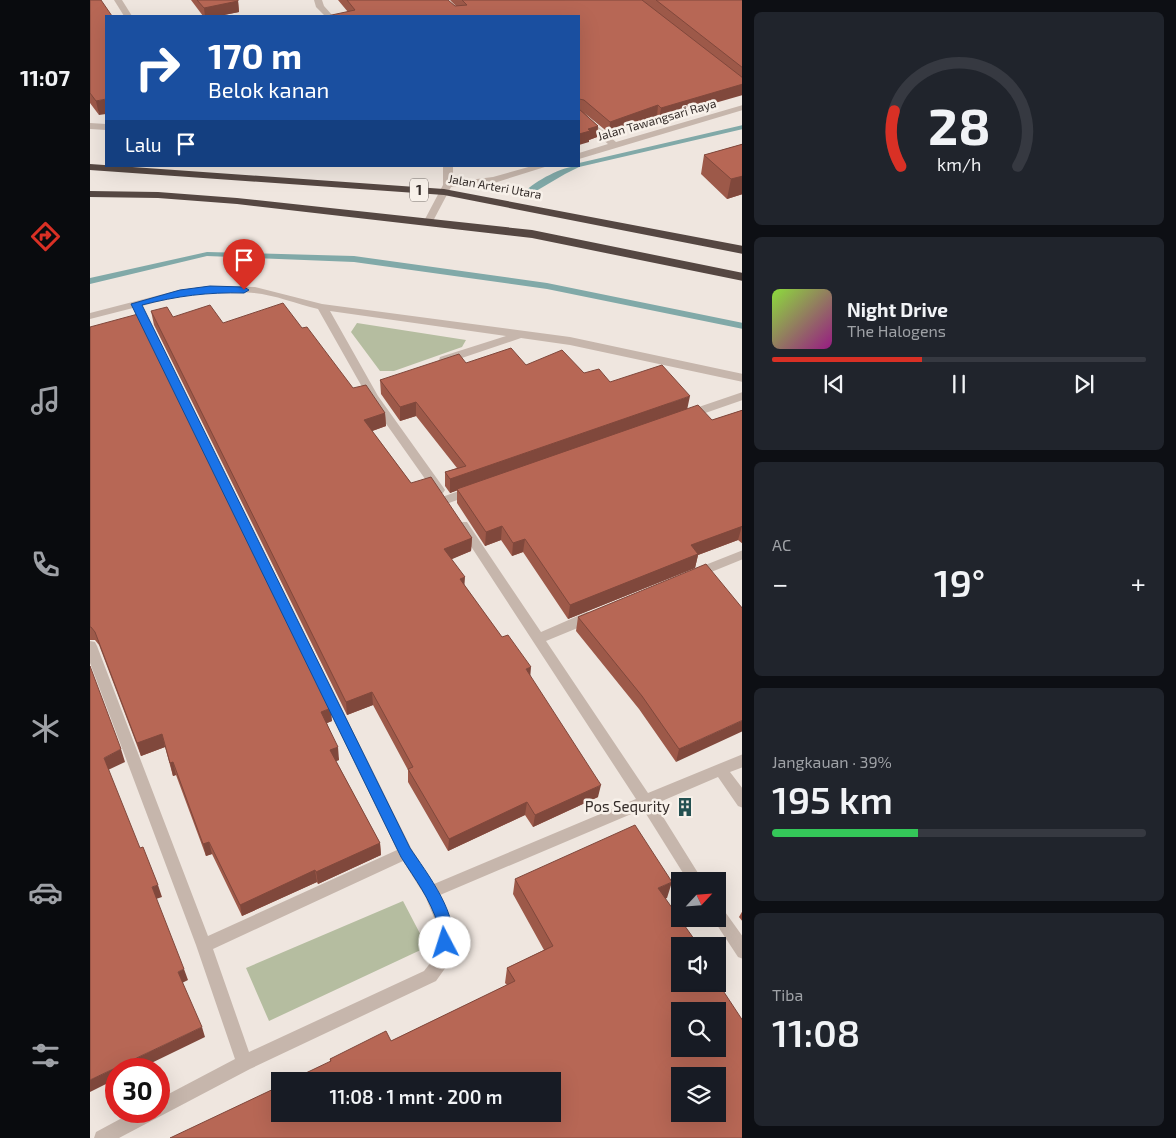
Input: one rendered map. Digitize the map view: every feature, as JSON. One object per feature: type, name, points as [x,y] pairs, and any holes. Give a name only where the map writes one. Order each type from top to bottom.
[{"type":"highway","name":"Jalan Arteri Utara","points":[[90,167],[446,188],[742,250]]},
{"type":"highway","name":"1","points":[[90,194],[158,194],[430,221],[532,234],[742,277]]},
{"type":"street","points":[[118,0],[127,15]]},
{"type":"street","points":[[318,0],[320,6],[328,15]]},
{"type":"street","name":"Jalan Tawangsari Raya","points":[[580,156],[742,108]]},
{"type":"street","points":[[580,116],[614,145]]},
{"type":"street","points":[[90,126],[105,127]]},
{"type":"street","points":[[430,221],[446,188],[448,167]]},
{"type":"street","points":[[446,188],[494,180],[539,167]]},
{"type":"street","points":[[90,316],[180,293],[210,289],[255,290],[322,306],[570,341],[742,378]]},
{"type":"street","points":[[136,304],[406,853],[431,892],[446,927],[444,960],[430,976],[244,1063],[170,1102]]},
{"type":"street","points":[[322,306],[537,640],[646,802],[690,872]]},
{"type":"street","points":[[431,364],[522,335]]},
{"type":"street","points":[[678,418],[742,396]]},
{"type":"street","points":[[452,508],[483,487]]},
{"type":"street","points":[[680,580],[742,554]]},
{"type":"street","points":[[537,640],[609,610]]},
{"type":"street","points":[[90,646],[204,946],[244,1063]]},
{"type":"street","points":[[431,892],[742,760]]},
{"type":"street","points":[[720,769],[742,802]]},
{"type":"street","points":[[204,946],[406,853]]},
{"type":"street","points":[[726,927],[742,952]]},
{"type":"street","points":[[102,1138],[130,1123]]},
{"type":"green space","points":[[357,323],[466,340],[462,347],[394,371],[380,371],[351,332]]},
{"type":"green space","points":[[403,901],[427,947],[269,1021],[246,968]]},
{"type":"building","points":[[90,0],[101,0],[111,15],[105,15],[105,99],[96,101],[90,93]]},
{"type":"building","points":[[197,0],[238,0],[238,1],[204,8]]},
{"type":"building","points":[[347,0],[448,0],[455,6],[467,5],[462,0],[642,0],[742,77],[742,84],[661,108],[658,105],[610,122],[584,100],[580,99],[580,15],[332,15],[355,10]]},
{"type":"building","points":[[656,0],[742,0],[742,67]]},
{"type":"building","points":[[580,110],[598,126],[588,129],[590,131],[580,134]]},
{"type":"building","points":[[742,144],[742,176],[731,179],[704,155]]},
{"type":"building","points":[[283,303],[302,328],[307,327],[353,388],[366,385],[385,413],[364,420],[411,483],[431,477],[472,538],[444,549],[465,577],[460,579],[502,637],[508,635],[531,667],[526,669],[601,785],[535,815],[527,802],[449,839],[408,769],[413,767],[372,692],[346,702],[151,311],[167,307],[173,317],[210,305],[223,323]]},
{"type":"building","points":[[138,314],[331,708],[321,712],[338,747],[330,750],[380,843],[316,872],[315,870],[240,905],[209,842],[203,844],[173,762],[170,763],[162,734],[137,743],[95,632],[90,627],[90,327]]},
{"type":"building","points":[[511,348],[526,365],[562,350],[584,373],[599,369],[610,382],[662,365],[690,396],[450,479],[445,472],[466,466],[416,402],[400,407],[380,380],[459,354],[466,363]]},
{"type":"building","points":[[698,405],[712,420],[742,410],[742,526],[691,545],[698,554],[570,605],[525,539],[513,543],[502,526],[486,532],[457,489]]},
{"type":"building","points":[[706,564],[742,608],[742,720],[679,749],[642,696],[578,617]]},
{"type":"building","points":[[90,666],[121,749],[104,758],[140,848],[143,847],[158,885],[152,887],[184,969],[178,972],[202,1027],[136,1058],[105,1058],[105,1073],[90,1080]]},
{"type":"building","points":[[635,825],[671,880],[671,882],[658,888],[671,906],[671,928],[686,928],[693,937],[671,937],[671,992],[724,992],[742,1019],[742,1138],[170,1138],[271,1090],[271,1122],[561,1122],[561,1072],[308,1072],[386,1031],[391,1041],[515,981],[507,968],[553,946],[515,879]]},
{"type":"waterway","points":[[580,165],[742,127]]},
{"type":"waterway","points":[[528,192],[574,167]]},
{"type":"waterway","points":[[90,281],[207,254],[354,259],[547,286],[742,326]]},
{"type":"place","name":"Pos Sequrity","points":[[685,807]]},
{"type":"route","points":[[244,290],[210,289],[180,293],[136,304],[406,853],[431,892],[446,927],[445,943]]}]
